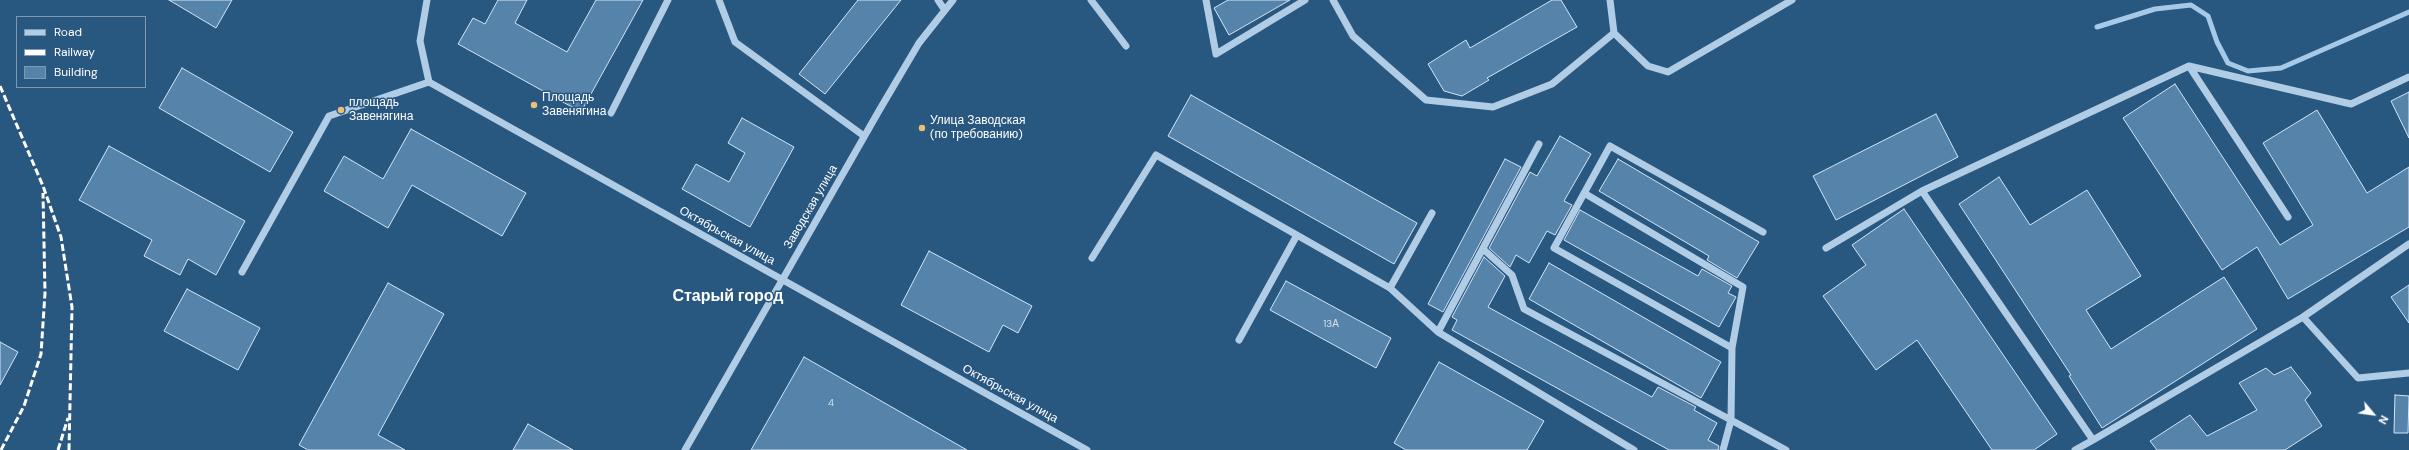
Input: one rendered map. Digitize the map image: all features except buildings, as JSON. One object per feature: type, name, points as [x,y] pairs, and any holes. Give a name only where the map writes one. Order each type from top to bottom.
[{"type":"street","points":[[242,272],[329,116],[429,82],[420,41],[427,0]]},
{"type":"street","points":[[611,113],[668,0]]},
{"type":"street","points":[[718,0],[735,42],[864,136]]},
{"type":"street","points":[[938,0],[944,9]]},
{"type":"street","name":"Заводская улица","points":[[685,450],[864,136],[919,44],[944,9],[953,0]]},
{"type":"street","points":[[1091,0],[1126,46]]},
{"type":"street","points":[[1206,0],[1216,54],[1305,0]]},
{"type":"street","points":[[1332,0],[1353,36],[1426,100],[1493,107],[1552,84],[1614,34]]},
{"type":"street","points":[[1610,0],[1614,34],[1648,66],[1668,72],[1792,0]]},
{"type":"street","points":[[2190,66],[2288,217]]},
{"type":"street","points":[[1826,248],[1922,191],[2190,66],[2351,104],[2409,77]]},
{"type":"street","name":"Октябрьская улица","points":[[429,82],[1087,450]]},
{"type":"street","points":[[1438,332],[1540,144]]},
{"type":"street","points":[[1732,348],[1554,248],[1610,146],[1763,232]]},
{"type":"street","points":[[1092,258],[1156,155],[1390,288],[1438,332],[1634,450]]},
{"type":"street","points":[[1922,191],[2093,440]]},
{"type":"street","points":[[1584,193],[1743,287],[1732,348],[1731,420],[1724,450]]},
{"type":"street","points":[[1390,288],[1432,213]]},
{"type":"street","points":[[1239,340],[1297,235]]},
{"type":"street","points":[[2075,450],[2303,317],[2409,244]]},
{"type":"street","points":[[1482,250],[1512,275],[1524,308],[1786,450]]},
{"type":"street","points":[[2303,317],[2358,378],[2409,373]]},
{"type":"waterway","points":[[2097,27],[2155,9],[2191,5],[2208,16],[2217,42],[2228,63],[2248,71],[2281,68],[2409,12]]},
{"type":"railway","points":[[0,86],[43,186],[61,237],[72,307],[69,450]]},
{"type":"railway","points":[[1,450],[24,406],[41,354],[45,293],[43,193]]},
{"type":"railway","points":[[58,450],[68,418]]},
{"type":"place","name":"Площадь Завенягина","points":[[534,105]]},
{"type":"place","name":"площадь Завенягина","points":[[341,110]]},
{"type":"place","name":"Улица Заводская (по требованию)","points":[[922,128]]},
{"type":"district","name":"Старый город","points":[[728,297]]}]
